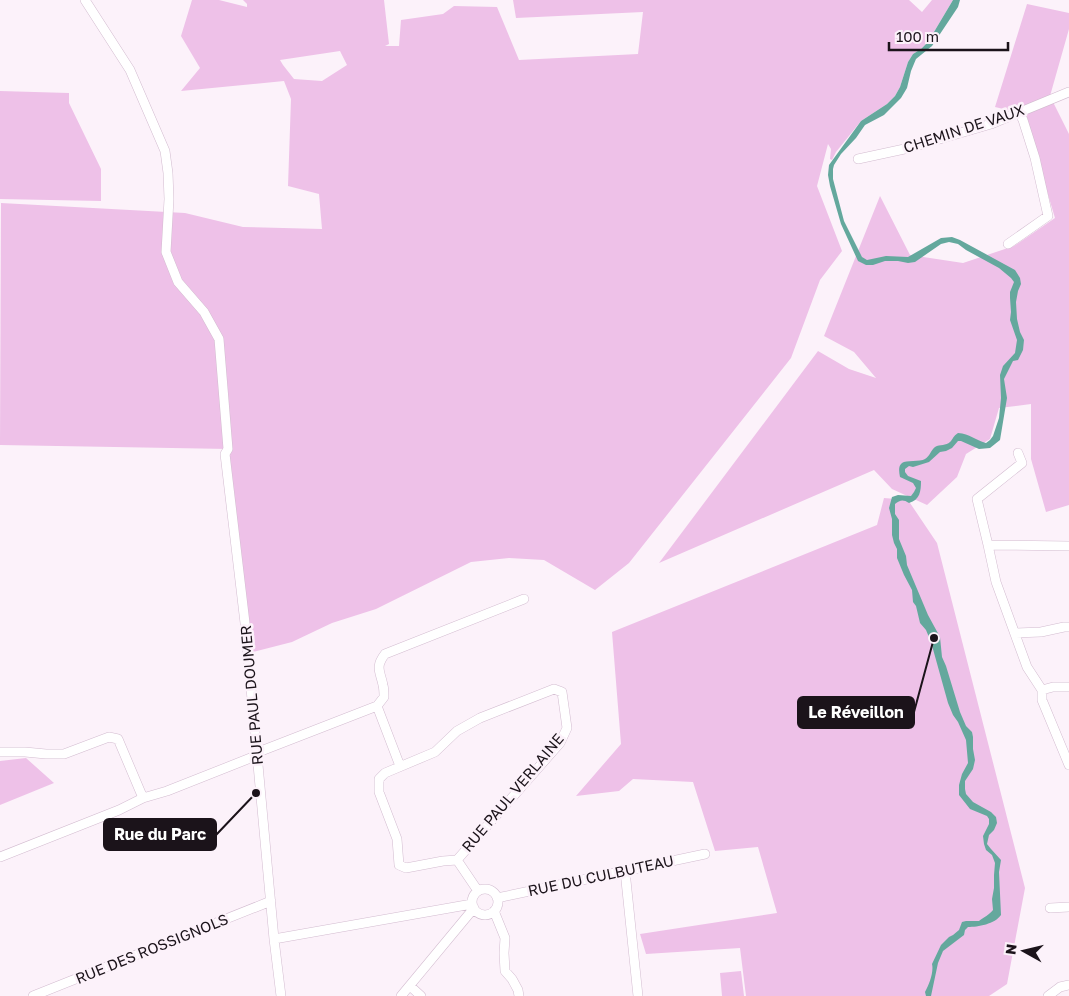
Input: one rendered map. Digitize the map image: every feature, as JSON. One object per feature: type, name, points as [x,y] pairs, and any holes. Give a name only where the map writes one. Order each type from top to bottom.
[{"type":"street","name":"RUE PAUL DOUMER","points":[[85,0],[130,70],[165,151],[169,199],[166,252],[178,282],[204,312],[219,339],[228,448],[225,454],[245,623],[281,996]]},
{"type":"street","name":"CHEMIN DE VAUX","points":[[858,159],[909,148],[991,124],[1069,92]]},
{"type":"street","points":[[1008,244],[1048,216],[1036,158],[1019,112]]},
{"type":"street","points":[[1018,453],[1022,463],[977,499],[996,582],[1027,667],[1042,690],[1042,700],[1069,766]]},
{"type":"street","points":[[988,545],[1069,546]]},
{"type":"street","points":[[0,857],[119,810],[143,798],[257,756],[261,751],[377,706],[384,697],[384,687],[379,673],[380,661],[385,654],[524,599]]},
{"type":"street","points":[[1015,633],[1041,632],[1069,627]]},
{"type":"street","points":[[1042,690],[1053,687],[1069,687]]},
{"type":"street","name":"RUE PAUL VERLAINE","points":[[554,690],[562,692],[567,728],[560,743],[458,860],[406,868],[399,865],[397,839],[379,792],[379,779],[385,773],[435,752],[457,731],[480,718],[554,690]]},
{"type":"street","points":[[377,706],[400,766]]},
{"type":"street","points":[[0,752],[64,754],[109,738],[118,739],[143,798]]},
{"type":"street","name":"RUE DU CULBUTEAU","points":[[497,898],[705,854]]},
{"type":"street","name":"RUE PAUL VERLAINE","points":[[458,860],[478,891]]},
{"type":"street","points":[[625,871],[638,996]]},
{"type":"street","points":[[401,996],[473,906],[474,895],[478,891],[485,889],[491,890],[497,898],[498,905],[494,911],[487,914],[481,914],[473,906]]},
{"type":"street","name":"RUE DES ROSSIGNOLS","points":[[33,996],[271,901]]},
{"type":"street","points":[[274,939],[473,906]]},
{"type":"street","points":[[1050,908],[1069,908]]},
{"type":"street","points":[[494,911],[505,938],[505,971],[512,979],[519,996]]},
{"type":"street","points":[[1048,996],[1060,987],[1069,985]]},
{"type":"street","points":[[410,986],[421,996]]},
{"type":"shaded area","points":[[192,0],[219,0],[247,7],[243,0],[384,0],[389,44],[385,46],[399,46],[401,20],[443,14],[454,6],[497,7],[519,60],[638,54],[643,12],[516,18],[513,0],[909,0],[922,12],[932,0],[953,0],[928,42],[913,54],[908,62],[895,96],[887,104],[861,121],[836,152],[832,160],[830,159],[831,149],[828,144],[817,186],[842,251],[820,280],[791,358],[629,563],[595,590],[544,560],[509,558],[471,562],[376,609],[332,623],[292,642],[245,654],[229,449],[0,445],[1,203],[185,213],[243,227],[322,229],[319,194],[288,186],[291,99],[284,81],[181,91],[200,68],[181,36]],"holes":[[[340,51],[347,65],[322,81],[294,79],[280,60]]]},
{"type":"shaded area","points":[[953,0],[960,0],[958,7],[932,46],[916,59],[907,88],[901,98],[884,115],[865,125],[841,154],[833,169],[833,179],[844,221],[862,257],[867,260],[886,256],[908,257],[941,238],[952,237],[1015,270],[1021,284],[1016,302],[1017,319],[1024,340],[1023,350],[1018,360],[1013,361],[1004,379],[1007,398],[1000,440],[990,448],[979,449],[958,441],[952,448],[940,452],[929,462],[913,467],[909,466],[905,469],[908,476],[921,481],[919,495],[913,502],[909,503],[902,500],[895,504],[895,514],[899,520],[899,539],[906,556],[907,565],[928,615],[940,637],[942,657],[960,712],[966,726],[972,732],[975,760],[973,769],[965,781],[966,794],[973,802],[996,817],[997,823],[989,835],[987,844],[1001,860],[999,872],[1001,915],[991,923],[968,927],[964,935],[943,951],[938,963],[931,996],[926,996],[925,992],[932,975],[932,964],[941,945],[959,930],[962,922],[979,921],[993,910],[995,863],[984,844],[983,836],[989,824],[989,819],[987,816],[970,809],[959,795],[962,774],[968,763],[966,740],[948,703],[931,642],[926,630],[920,623],[916,606],[913,602],[912,590],[897,558],[889,508],[892,497],[898,495],[911,496],[916,488],[913,483],[900,477],[899,467],[902,463],[925,459],[935,447],[945,445],[958,433],[986,443],[993,436],[999,418],[1001,398],[1000,375],[1003,366],[1015,353],[1017,340],[1010,320],[1010,292],[1014,282],[999,268],[958,244],[949,242],[941,244],[915,262],[885,261],[866,265],[858,261],[841,224],[828,175],[829,165],[861,121],[887,104],[895,96],[908,62],[913,54],[928,42]]},
{"type":"shaded area","points":[[1027,4],[1069,13],[1069,29],[1050,96],[1069,134],[1069,505],[1046,512],[1031,459],[1031,404],[999,408],[990,439],[966,454],[957,477],[927,505],[892,489],[874,470],[659,563],[818,351],[849,369],[876,378],[854,352],[824,336],[880,196],[910,255],[963,263],[1014,246],[1055,218],[1024,114],[995,107]]},
{"type":"shaded area","points":[[0,91],[69,93],[69,103],[101,169],[101,201],[0,199]]},
{"type":"shaded area","points":[[884,498],[908,500],[937,543],[1025,888],[1007,984],[989,996],[746,996],[740,948],[646,954],[640,934],[777,913],[758,847],[715,851],[693,782],[633,779],[619,791],[576,796],[621,744],[612,632],[877,525]]},
{"type":"shaded area","points":[[26,758],[54,783],[0,805],[0,761]]},
{"type":"shaded area","points":[[741,971],[744,996],[722,996],[720,973]]},
{"type":"place","name":"Le Réveillon","points":[[934,638]]},
{"type":"place","name":"Rue du Parc","points":[[256,793]]}]
